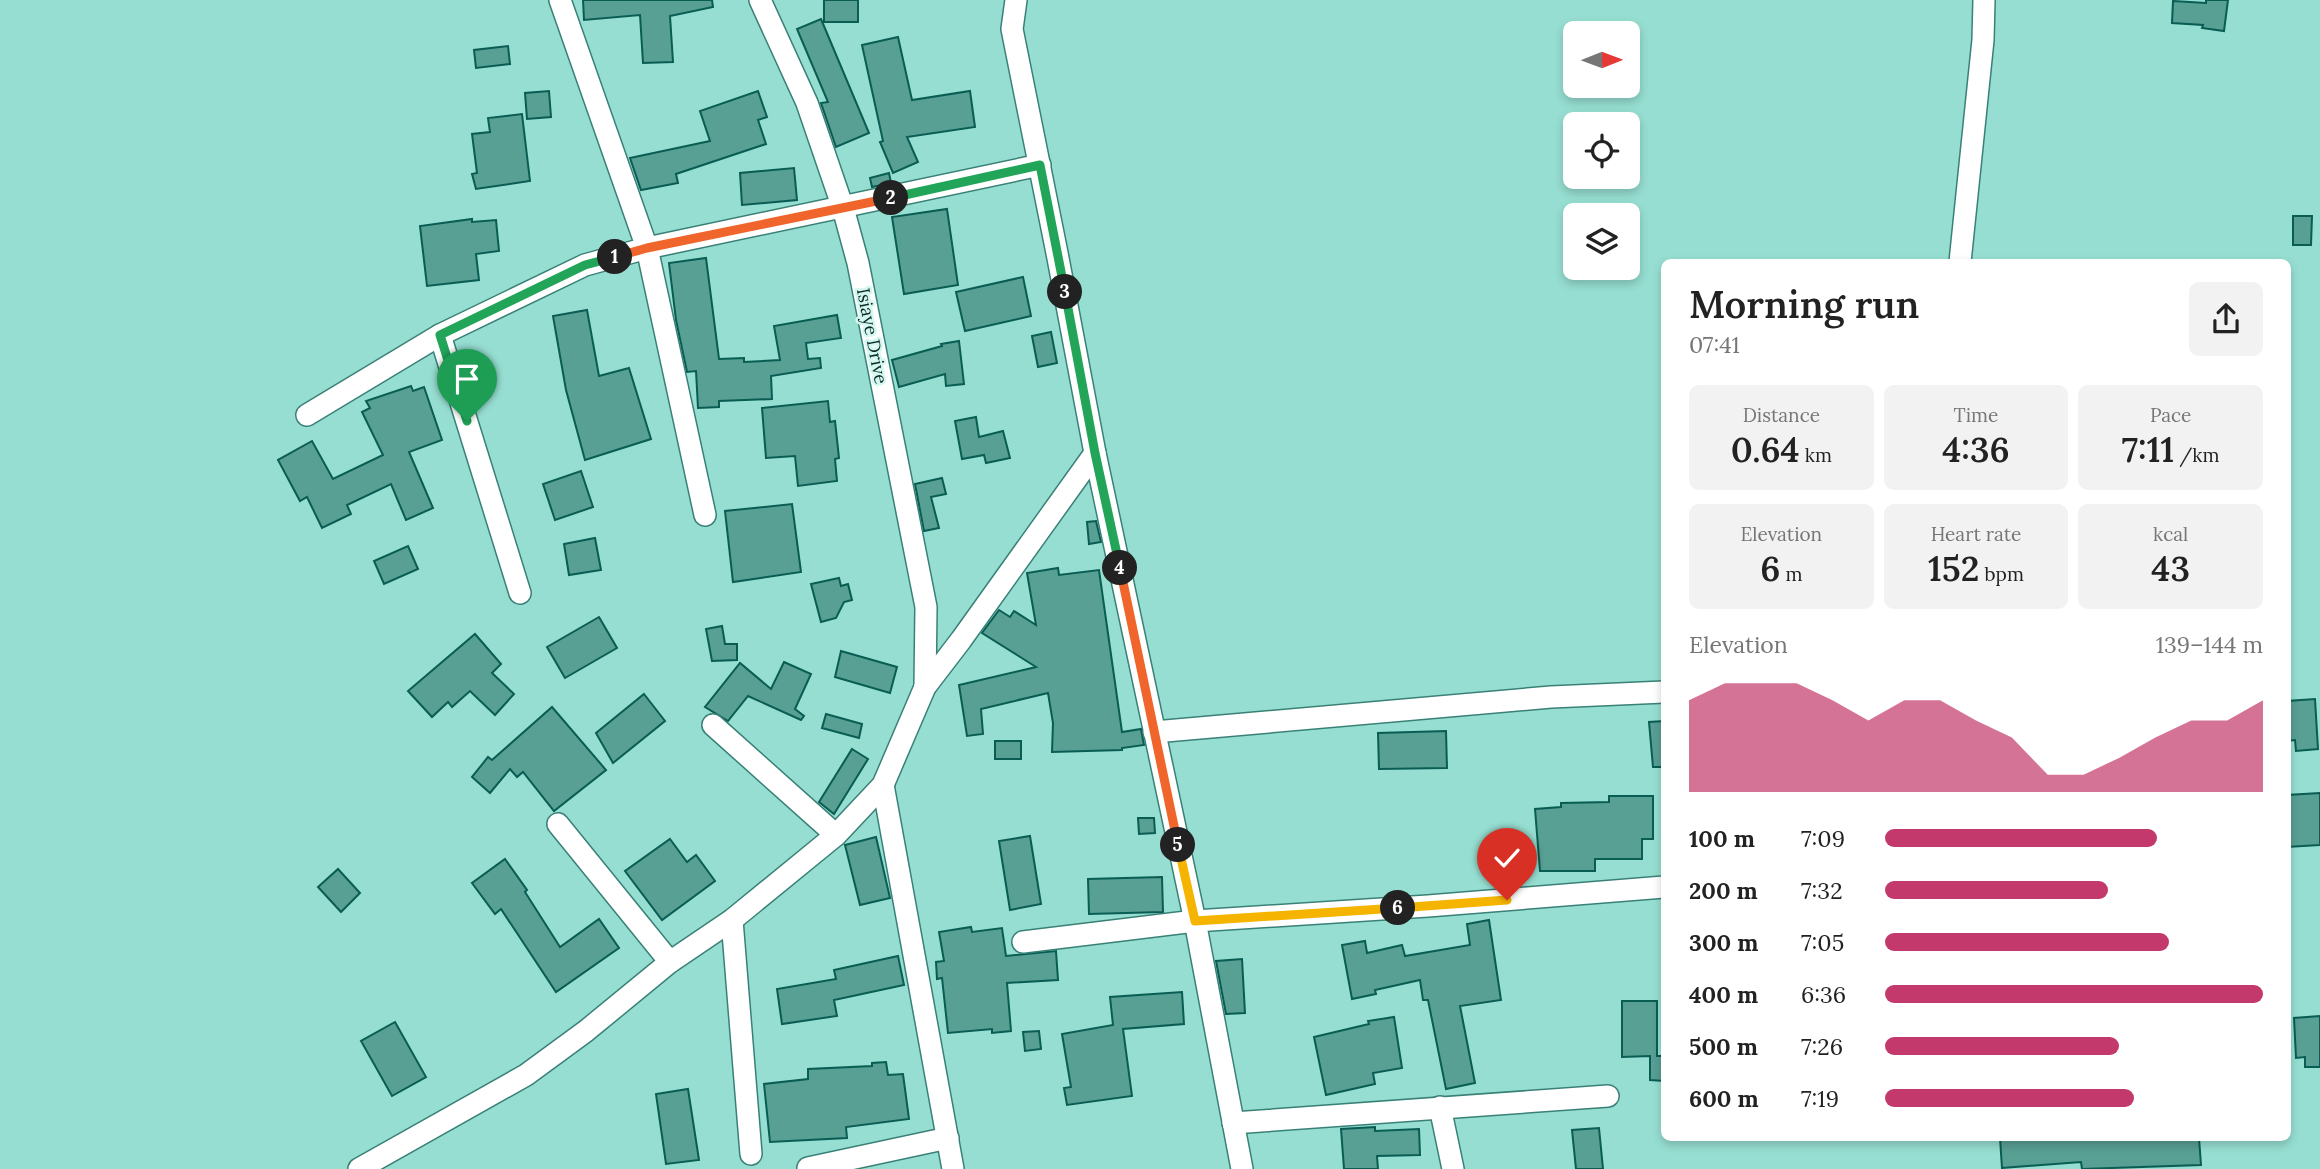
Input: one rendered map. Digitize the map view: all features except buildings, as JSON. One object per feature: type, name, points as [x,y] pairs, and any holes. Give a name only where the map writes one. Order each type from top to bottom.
[{"type":"street","points":[[560,0],[647,248],[705,515]]},
{"type":"street","name":"Isiaye Drive","points":[[760,0],[807,103],[843,208],[858,263],[926,607],[925,687]]},
{"type":"street","points":[[1016,0],[1012,29],[1095,453],[1195,921],[1242,1169]]},
{"type":"street","points":[[1960,259],[1983,40],[1984,0]]},
{"type":"street","points":[[307,415],[440,335],[585,265],[647,248],[1040,165]]},
{"type":"street","points":[[440,335],[520,593]]},
{"type":"street","points":[[359,1169],[526,1075],[586,1031],[670,962],[732,920],[836,835],[883,785],[925,687],[1095,453]]},
{"type":"street","points":[[1154,732],[1551,697],[1661,692]]},
{"type":"street","points":[[713,725],[836,835]]},
{"type":"street","points":[[883,785],[953,1169]]},
{"type":"street","points":[[558,824],[670,962]]},
{"type":"street","points":[[1023,942],[1195,921],[1661,887]]},
{"type":"street","points":[[732,920],[751,1154]]},
{"type":"street","points":[[1233,1123],[1608,1096]]},
{"type":"street","points":[[1440,1107],[1454,1169]]},
{"type":"street","points":[[808,1168],[948,1138]]},
{"type":"route","points":[[467,421],[440,335],[585,265],[647,248],[1040,165],[1095,453],[1195,921],[1507,900]]}]
